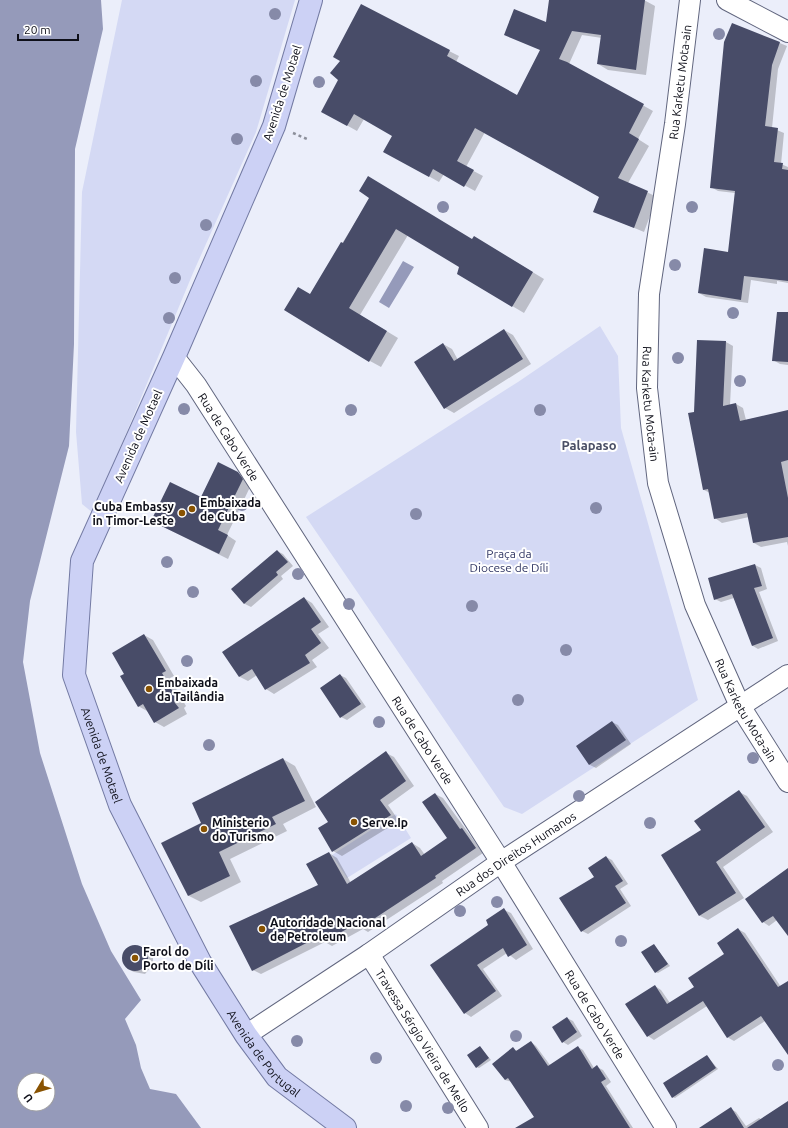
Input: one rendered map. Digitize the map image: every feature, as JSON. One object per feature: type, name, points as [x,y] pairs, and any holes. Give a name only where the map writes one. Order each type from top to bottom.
[{"type":"main road","name":"Avenida de Motael","points":[[200,962],[120,805],[74,675],[82,561],[174,357],[274,126],[311,0]]},
{"type":"main road","name":"Avenida de Portugal","points":[[200,962],[246,1036],[278,1077],[345,1128]]},
{"type":"street","name":"Rua Karketu Mota-ain","points":[[690,0],[675,124],[649,294],[647,388],[660,490],[694,604],[740,706],[788,782]]},
{"type":"street","points":[[727,0],[788,32]]},
{"type":"street","name":"Rua de Cabo Verde","points":[[174,357],[196,385],[501,862],[666,1128]]},
{"type":"street","name":"Rua dos Direitos Humanos","points":[[246,1036],[501,862],[788,675]]},
{"type":"street","name":"Travessa Sérgio Vieira de Mello","points":[[368,954],[478,1128]]},
{"type":"green space","points":[[122,0],[295,0],[256,132],[193,273],[93,513],[82,504],[76,432],[82,192]]},
{"type":"green space","name":"Praça da Diocese de Díli","points":[[600,326],[618,356],[621,428],[698,700],[522,814],[504,807],[306,517],[518,382]]},
{"type":"green space","points":[[396,814],[411,838],[347,878],[332,855]]},
{"type":"shaded area","points":[[0,0],[101,0],[103,29],[75,149],[74,344],[69,446],[30,601],[23,662],[40,753],[82,884],[111,951],[141,1000],[125,1019],[136,1045],[141,1068],[150,1089],[176,1094],[201,1128],[0,1128]]},
{"type":"shaded area","points":[[403,261],[414,267],[389,308],[379,302]]},
{"type":"building","points":[[549,0],[645,0],[636,70],[597,64],[601,35],[572,31],[559,59],[644,104],[629,133],[639,139],[618,178],[648,191],[634,228],[593,212],[599,197],[475,128],[457,161],[474,170],[464,187],[433,169],[429,177],[383,152],[392,136],[354,114],[347,126],[321,112],[338,80],[330,73],[340,61],[333,57],[361,4],[450,50],[447,56],[517,95],[540,50],[504,35],[514,9],[546,22]]},
{"type":"building","points":[[732,23],[780,42],[772,65],[765,126],[778,128],[774,162],[783,163],[782,169],[788,170],[788,281],[744,276],[741,300],[698,293],[704,248],[728,252],[735,191],[710,188],[724,42]]},
{"type":"building","points":[[368,176],[472,239],[474,236],[533,272],[512,307],[457,274],[459,267],[396,229],[349,308],[387,331],[369,362],[284,310],[298,287],[310,294],[341,242],[343,243],[369,198],[359,191]]},
{"type":"building","points":[[777,312],[788,312],[788,362],[772,361]]},
{"type":"building","points":[[504,329],[523,359],[444,409],[414,362],[443,343],[454,361]]},
{"type":"building","points":[[697,340],[726,341],[723,406],[736,403],[740,421],[788,410],[788,460],[781,462],[788,498],[788,537],[753,543],[747,513],[714,519],[708,489],[703,490],[688,413],[694,412]]},
{"type":"building","name":"Embaixada de Cuba","points":[[218,462],[238,472],[243,479],[218,530],[228,535],[219,554],[151,521],[170,482],[201,497]]},
{"type":"building","points":[[277,550],[288,562],[276,572],[278,575],[244,604],[231,589]]},
{"type":"building","points":[[755,564],[762,586],[754,588],[773,638],[752,646],[732,594],[714,600],[708,578]]},
{"type":"building","points":[[304,597],[321,622],[311,629],[321,643],[305,655],[310,663],[265,690],[252,669],[239,677],[222,652]]},
{"type":"building","name":"Embaixada da Tailândia","points":[[144,634],[166,671],[162,673],[178,701],[175,703],[179,708],[154,723],[143,704],[138,707],[120,676],[124,674],[112,653]]},
{"type":"building","points":[[340,674],[361,704],[340,718],[320,688]]},
{"type":"building","points":[[612,721],[626,740],[589,765],[576,746]]},
{"type":"building","points":[[386,751],[406,781],[380,800],[391,815],[332,852],[318,828],[328,822],[315,802]]},
{"type":"building","name":"Ministerio do Turismo","points":[[283,758],[305,801],[272,817],[276,824],[219,852],[230,876],[188,896],[161,843],[201,823],[192,803]]},
{"type":"building","points":[[739,790],[765,827],[716,862],[736,893],[699,916],[661,855],[701,830],[694,821]]},
{"type":"building","points":[[435,793],[460,829],[462,828],[476,848],[435,876],[436,878],[360,928],[356,924],[323,942],[320,936],[252,971],[229,926],[318,885],[306,864],[329,852],[347,884],[412,842],[421,856],[447,838],[422,802]]},
{"type":"building","points":[[606,856],[623,881],[615,886],[626,903],[581,932],[559,898],[594,877],[588,868]]},
{"type":"building","points":[[788,868],[788,936],[773,916],[762,923],[745,899]]},
{"type":"building","points":[[504,908],[527,945],[508,957],[503,948],[477,965],[496,991],[464,1014],[430,965],[488,925],[486,920]]},
{"type":"building","points":[[738,928],[778,987],[788,981],[788,1055],[761,1016],[727,1038],[703,1001],[647,1037],[625,1004],[655,985],[667,1004],[694,987],[688,978],[724,954],[717,943]]},
{"type":"building","points":[[654,944],[668,964],[655,973],[641,952]]},
{"type":"building","name":"Farol do Porto de Díli","points":[[135,945],[144,949],[148,958],[144,967],[135,971],[126,967],[122,958],[126,949]]},
{"type":"building","points":[[567,1017],[577,1032],[562,1043],[552,1027]]},
{"type":"building","points":[[531,1041],[548,1066],[578,1046],[592,1069],[597,1065],[606,1079],[601,1082],[630,1128],[515,1128],[534,1117],[508,1078],[505,1080],[492,1064],[513,1047],[516,1051]]},
{"type":"building","points":[[480,1046],[489,1058],[476,1068],[467,1055]]},
{"type":"building","points":[[707,1055],[716,1068],[672,1098],[663,1083]]},
{"type":"building","points":[[788,1101],[788,1128],[747,1128]]},
{"type":"building","points":[[731,1107],[744,1128],[699,1128]]},
{"type":"place","name":"Embaixada de Cuba","points":[[192,509]]},
{"type":"place","name":"Cuba Embassy in Timor-Leste","points":[[182,513]]},
{"type":"place","name":"Embaixada da Tailândia","points":[[149,689]]},
{"type":"place","name":"Serve.Ip","points":[[354,822]]},
{"type":"place","name":"Ministerio do Turismo","points":[[204,829]]},
{"type":"place","name":"Autoridade Nacional de Petroleum","points":[[262,929]]},
{"type":"place","name":"Farol do Porto de Díli","points":[[135,958]]},
{"type":"district","name":"Palapaso","points":[[589,445]]}]
